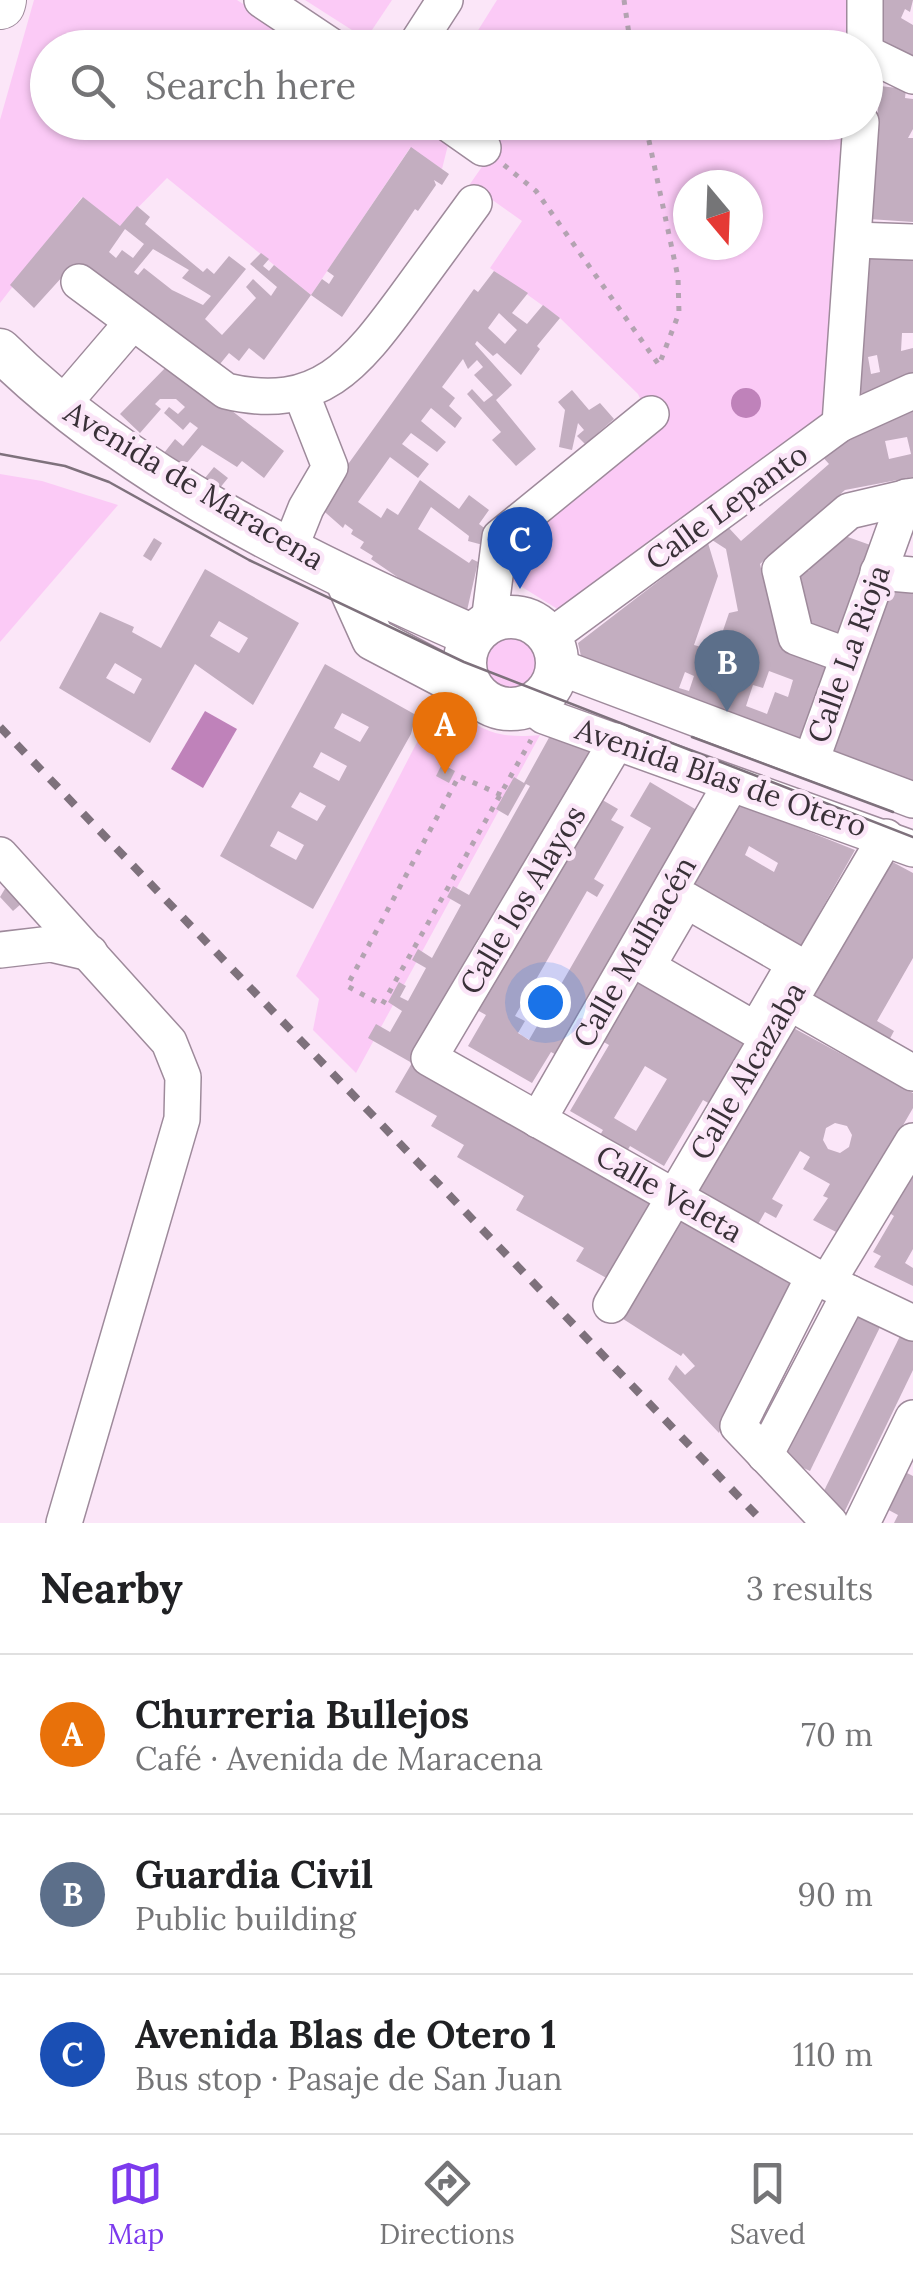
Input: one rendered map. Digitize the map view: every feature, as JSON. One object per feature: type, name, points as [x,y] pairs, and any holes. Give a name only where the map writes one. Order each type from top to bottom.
[{"type":"main road","name":"Avenida de Maracena","points":[[0,350],[60,406],[181,485],[346,578],[481,629]]},
{"type":"main road","name":"Avenida de Maracena","points":[[346,578],[372,639],[474,692]]},
{"type":"main road","points":[[509,616],[528,620],[554,652],[537,710],[498,708],[474,692],[464,662],[481,629],[509,616]]},
{"type":"street","points":[[262,0],[307,30]]},
{"type":"street","points":[[426,30],[446,0]]},
{"type":"street","points":[[865,30],[866,0]]},
{"type":"street","points":[[883,60],[913,76]]},
{"type":"street","points":[[472,140],[483,148]]},
{"type":"street","points":[[840,424],[860,140]]},
{"type":"street","points":[[79,282],[206,381],[249,397],[301,392],[332,381],[362,356],[474,203]]},
{"type":"street","points":[[854,240],[913,242]]},
{"type":"street","points":[[60,406],[132,323]]},
{"type":"street","name":"Calle Lepanto","points":[[554,652],[840,424],[913,391]]},
{"type":"street","points":[[290,548],[330,467],[301,392]]},
{"type":"street","points":[[481,629],[500,538],[651,414]]},
{"type":"street","points":[[848,656],[796,637],[780,570],[849,510],[909,497]]},
{"type":"street","name":"Calle La Rioja","points":[[811,761],[909,497]]},
{"type":"street","points":[[878,572],[913,575]]},
{"type":"street","name":"Avenida Blas de Otero","points":[[554,652],[913,800]]},
{"type":"street","name":"Avenida Blas de Otero","points":[[537,710],[899,843]]},
{"type":"street","name":"Calle los Alayos","points":[[429,1058],[617,741]]},
{"type":"street","name":"Calle Mulhacén","points":[[538,1120],[731,784]]},
{"type":"street","name":"Calle Alcazaba","points":[[611,1305],[674,1198],[774,1012],[899,843]]},
{"type":"street","points":[[0,855],[170,1042],[183,1077],[182,1119],[64,1523]]},
{"type":"street","points":[[686,900],[795,963],[774,1012],[756,1030],[647,967],[686,900]]},
{"type":"street","points":[[0,950],[51,944],[90,953]]},
{"type":"street","points":[[774,1012],[913,1073]]},
{"type":"street","name":"Calle Veleta","points":[[429,1058],[674,1198],[913,1323]]},
{"type":"street","points":[[830,1523],[738,1426],[831,1283],[913,1141]]},
{"type":"street","points":[[766,1455],[831,1283]]},
{"type":"street","points":[[862,1523],[908,1440]]},
{"type":"path","points":[[624,0],[628,30]]},
{"type":"path","points":[[483,148],[536,191],[659,364],[679,313],[678,277],[649,140]]},
{"type":"path","points":[[502,795],[460,776],[347,986],[382,1005],[502,795],[537,710]]},
{"type":"shaded area","points":[[34,0],[237,0],[283,30],[30,30],[30,140],[449,141],[442,169],[410,148],[311,295],[167,178],[120,226],[82,197],[0,303],[0,120]]},
{"type":"shaded area","points":[[305,0],[392,0],[372,30],[352,30]]},
{"type":"shaded area","points":[[497,0],[858,0],[857,30],[478,30]]},
{"type":"shaded area","points":[[484,140],[851,140],[829,412],[564,613],[509,579],[508,543],[645,409],[638,394],[560,318],[490,268],[522,221],[470,184],[495,148]]},
{"type":"shaded area","points":[[746,388],[756,393],[761,403],[756,413],[746,418],[736,413],[731,403],[736,393]]},
{"type":"shaded area","points":[[0,474],[42,481],[118,505],[0,642]]},
{"type":"shaded area","points":[[516,636],[537,644],[545,665],[537,686],[516,694],[495,686],[487,665],[495,644]]},
{"type":"shaded area","points":[[442,694],[485,729],[510,735],[540,735],[356,1073],[313,1030],[319,999],[296,976]]},
{"type":"shaded area","points":[[205,711],[237,729],[203,788],[171,769]]},
{"type":"building","points":[[881,0],[913,0],[910,12],[905,9],[901,18],[913,25],[913,59],[883,44],[883,30],[876,30]]},
{"type":"building","points":[[883,86],[906,89],[905,98],[913,99],[913,129],[908,138],[913,138],[913,222],[869,219],[876,140],[883,140]]},
{"type":"building","points":[[411,147],[449,174],[442,185],[434,180],[436,185],[418,211],[415,209],[342,317],[311,295],[322,279],[329,284],[334,276],[327,271]]},
{"type":"building","points":[[83,197],[120,226],[137,206],[150,217],[145,224],[203,272],[207,268],[214,274],[229,256],[246,269],[205,319],[222,335],[256,298],[246,287],[253,279],[271,296],[277,287],[250,264],[261,253],[269,259],[263,266],[269,271],[274,265],[311,295],[264,360],[249,348],[239,361],[229,353],[211,375],[73,265],[34,308],[10,285]],"holes":[[[125,229],[144,244],[133,258],[122,250],[116,258],[109,252]],[[153,249],[189,270],[182,278],[211,296],[203,305],[172,290],[144,268],[138,275],[134,272]]]},
{"type":"building","points":[[866,251],[913,253],[913,333],[902,333],[901,351],[913,348],[913,384],[854,395]],"holes":[[[877,355],[880,372],[871,374],[868,357]]]},
{"type":"building","points":[[494,271],[528,293],[512,313],[527,324],[543,305],[560,318],[537,346],[540,349],[521,375],[497,353],[493,356],[477,341],[475,344],[512,385],[496,400],[536,449],[516,466],[492,440],[501,432],[467,394],[472,389],[484,402],[493,395],[474,375],[483,367],[477,360],[468,369],[463,359],[442,387],[455,398],[449,406],[462,418],[455,428],[431,408],[421,421],[446,442],[437,452],[411,433],[402,444],[429,464],[418,478],[390,457],[358,502],[381,518],[387,508],[398,515],[420,480],[459,509],[469,495],[489,510],[479,524],[487,530],[483,545],[468,541],[469,536],[431,507],[418,529],[469,563],[472,559],[478,562],[466,615],[450,613],[371,559],[373,556],[360,548],[364,542],[351,534],[353,530],[345,524],[343,528],[318,506],[474,289],[478,292]],"holes":[[[499,313],[517,330],[505,344],[488,328]]]},
{"type":"building","points":[[170,363],[284,451],[264,478],[242,461],[237,467],[202,445],[186,464],[205,478],[214,467],[228,478],[219,489],[164,453],[175,439],[183,446],[198,428],[190,422],[183,430],[164,413],[169,407],[178,414],[185,407],[176,399],[160,399],[155,404],[161,409],[140,433],[120,414]]},
{"type":"building","points":[[572,390],[589,410],[600,403],[614,419],[585,444],[577,436],[584,430],[578,423],[572,450],[559,447],[565,410],[558,402]]},
{"type":"building","points":[[913,402],[913,477],[845,490],[760,564],[778,640],[833,661],[803,744],[584,669],[578,643],[708,543],[718,576],[694,645],[716,651],[729,613],[738,611],[726,549],[712,540],[728,527],[741,541],[829,464],[820,454]],"holes":[[[907,437],[911,454],[889,459],[885,441]],[[769,671],[793,680],[788,697],[775,692],[767,714],[746,706],[753,685],[763,688]],[[685,672],[694,676],[689,691],[679,688]]]},
{"type":"building","points":[[831,531],[873,546],[839,640],[799,625],[795,564],[809,571],[816,550]]},
{"type":"building","points":[[154,538],[162,543],[151,561],[143,556]]},
{"type":"building","points":[[205,569],[299,623],[253,705],[195,664],[150,743],[59,688],[100,612],[134,627],[132,632],[161,648]],"holes":[[[219,621],[248,638],[239,653],[210,636]],[[115,663],[142,679],[134,694],[106,678]]]},
{"type":"building","points":[[886,584],[913,585],[913,783],[826,753]]},
{"type":"building","points":[[325,664],[416,715],[411,734],[313,909],[220,856]],"holes":[[[342,713],[369,727],[360,742],[334,728]],[[321,752],[347,766],[339,781],[313,767]],[[300,792],[326,806],[317,821],[291,807]],[[278,831],[304,845],[296,860],[270,846]]]},
{"type":"building","points":[[551,734],[594,750],[412,1063],[368,1038],[376,1024],[390,1032],[402,1011],[388,1002],[399,982],[406,986],[400,997],[408,1001],[426,968],[412,960],[418,949],[432,958],[461,905],[447,897],[453,886],[469,895],[530,786],[526,784],[508,816],[496,809],[514,777],[524,783]]},
{"type":"building","points":[[442,764],[455,771],[449,783],[436,776]]},
{"type":"building","points":[[650,782],[700,812],[560,1057],[551,1052],[532,1083],[468,1046],[486,1015],[477,1010],[599,798],[618,809],[611,820],[624,827],[594,879],[604,885],[597,897],[587,891],[515,1016],[525,1021],[518,1033],[529,1040],[651,828],[630,816]]},
{"type":"building","points":[[739,804],[855,850],[793,960],[685,897]],"holes":[[[749,846],[778,863],[774,872],[745,855]]]},
{"type":"building","points":[[885,858],[913,873],[913,958],[877,1021],[894,1031],[886,1046],[804,1001]]},
{"type":"building","points":[[6,887],[21,904],[13,911],[0,897]]},
{"type":"building","points":[[643,972],[750,1035],[710,1104],[703,1100],[664,1166],[630,1146],[626,1153],[599,1137],[603,1130],[570,1111],[609,1045],[602,1041]],"holes":[[[645,1066],[667,1079],[636,1131],[614,1118]]]},
{"type":"building","points":[[788,1025],[913,1093],[913,1108],[840,1234],[813,1220],[828,1198],[823,1196],[830,1184],[803,1169],[810,1157],[800,1151],[772,1199],[783,1205],[776,1218],[765,1212],[757,1226],[693,1190]],"holes":[[[835,1123],[847,1126],[852,1135],[849,1147],[840,1153],[828,1149],[823,1140],[826,1128]]]},
{"type":"building","points":[[412,1063],[654,1204],[610,1280],[576,1261],[584,1248],[516,1210],[524,1196],[457,1157],[464,1145],[431,1126],[437,1116],[395,1092]]},
{"type":"building","points":[[913,1168],[913,1249],[905,1263],[913,1268],[913,1286],[874,1267],[881,1256],[873,1252],[894,1216],[888,1212]]},
{"type":"building","points":[[679,1214],[796,1281],[743,1389],[730,1403],[719,1433],[668,1379],[676,1365],[685,1375],[695,1366],[683,1353],[681,1356],[620,1317]]},
{"type":"building","points":[[854,1309],[882,1323],[810,1471],[782,1458]]},
{"type":"building","points":[[902,1332],[913,1338],[913,1370],[841,1519],[821,1497]]},
{"type":"building","points":[[901,1470],[913,1476],[913,1523],[894,1523],[898,1515],[883,1507]]},
{"type":"tram line","points":[[0,454],[65,466],[109,482],[249,560],[464,662],[913,837]]},
{"type":"tram line","points":[[692,737],[893,812]]},
{"type":"railway","points":[[0,727],[764,1523]]},
{"type":"place","name":"Avenida Blas de Otero 1","points":[[520,589]]},
{"type":"place","name":"Guardia Civil","points":[[727,712]]},
{"type":"place","name":"Churreria Bullejos","points":[[445,774]]}]
